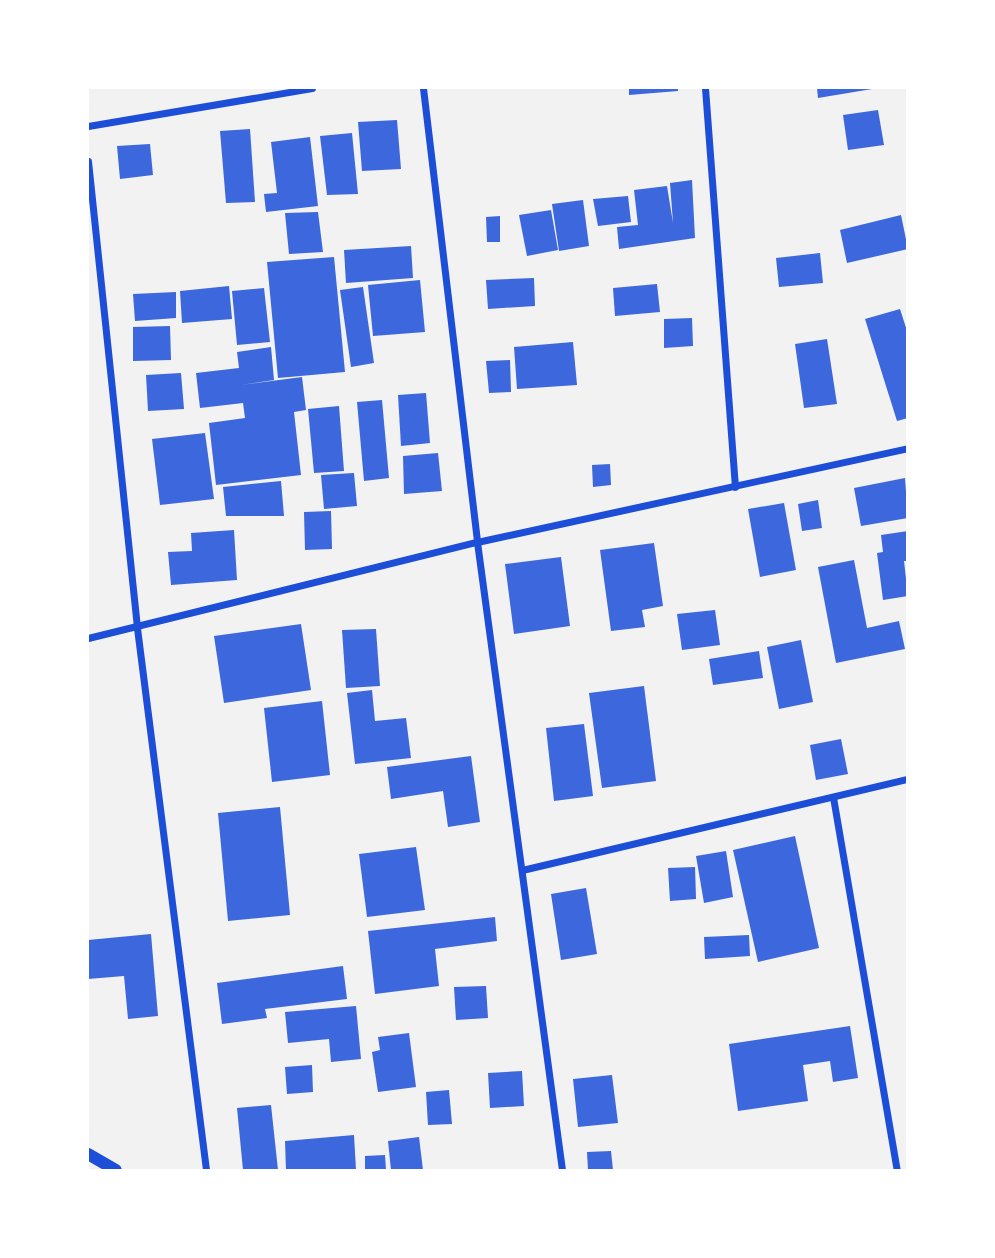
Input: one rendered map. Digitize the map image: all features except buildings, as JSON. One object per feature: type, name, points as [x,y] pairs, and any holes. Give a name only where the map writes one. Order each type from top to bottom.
[{"type":"street","points":[[88,126],[312,88]]},
{"type":"street","points":[[424,88],[477,542],[562,1171]]},
{"type":"street","points":[[705,88],[736,486]]},
{"type":"street","points":[[88,161],[137,628],[206,1171]]},
{"type":"street","points":[[88,639],[477,542],[908,448]]},
{"type":"street","points":[[522,870],[908,779]]},
{"type":"street","points":[[833,797],[897,1171]]},
{"type":"street","points":[[88,1154],[116,1171]]}]
